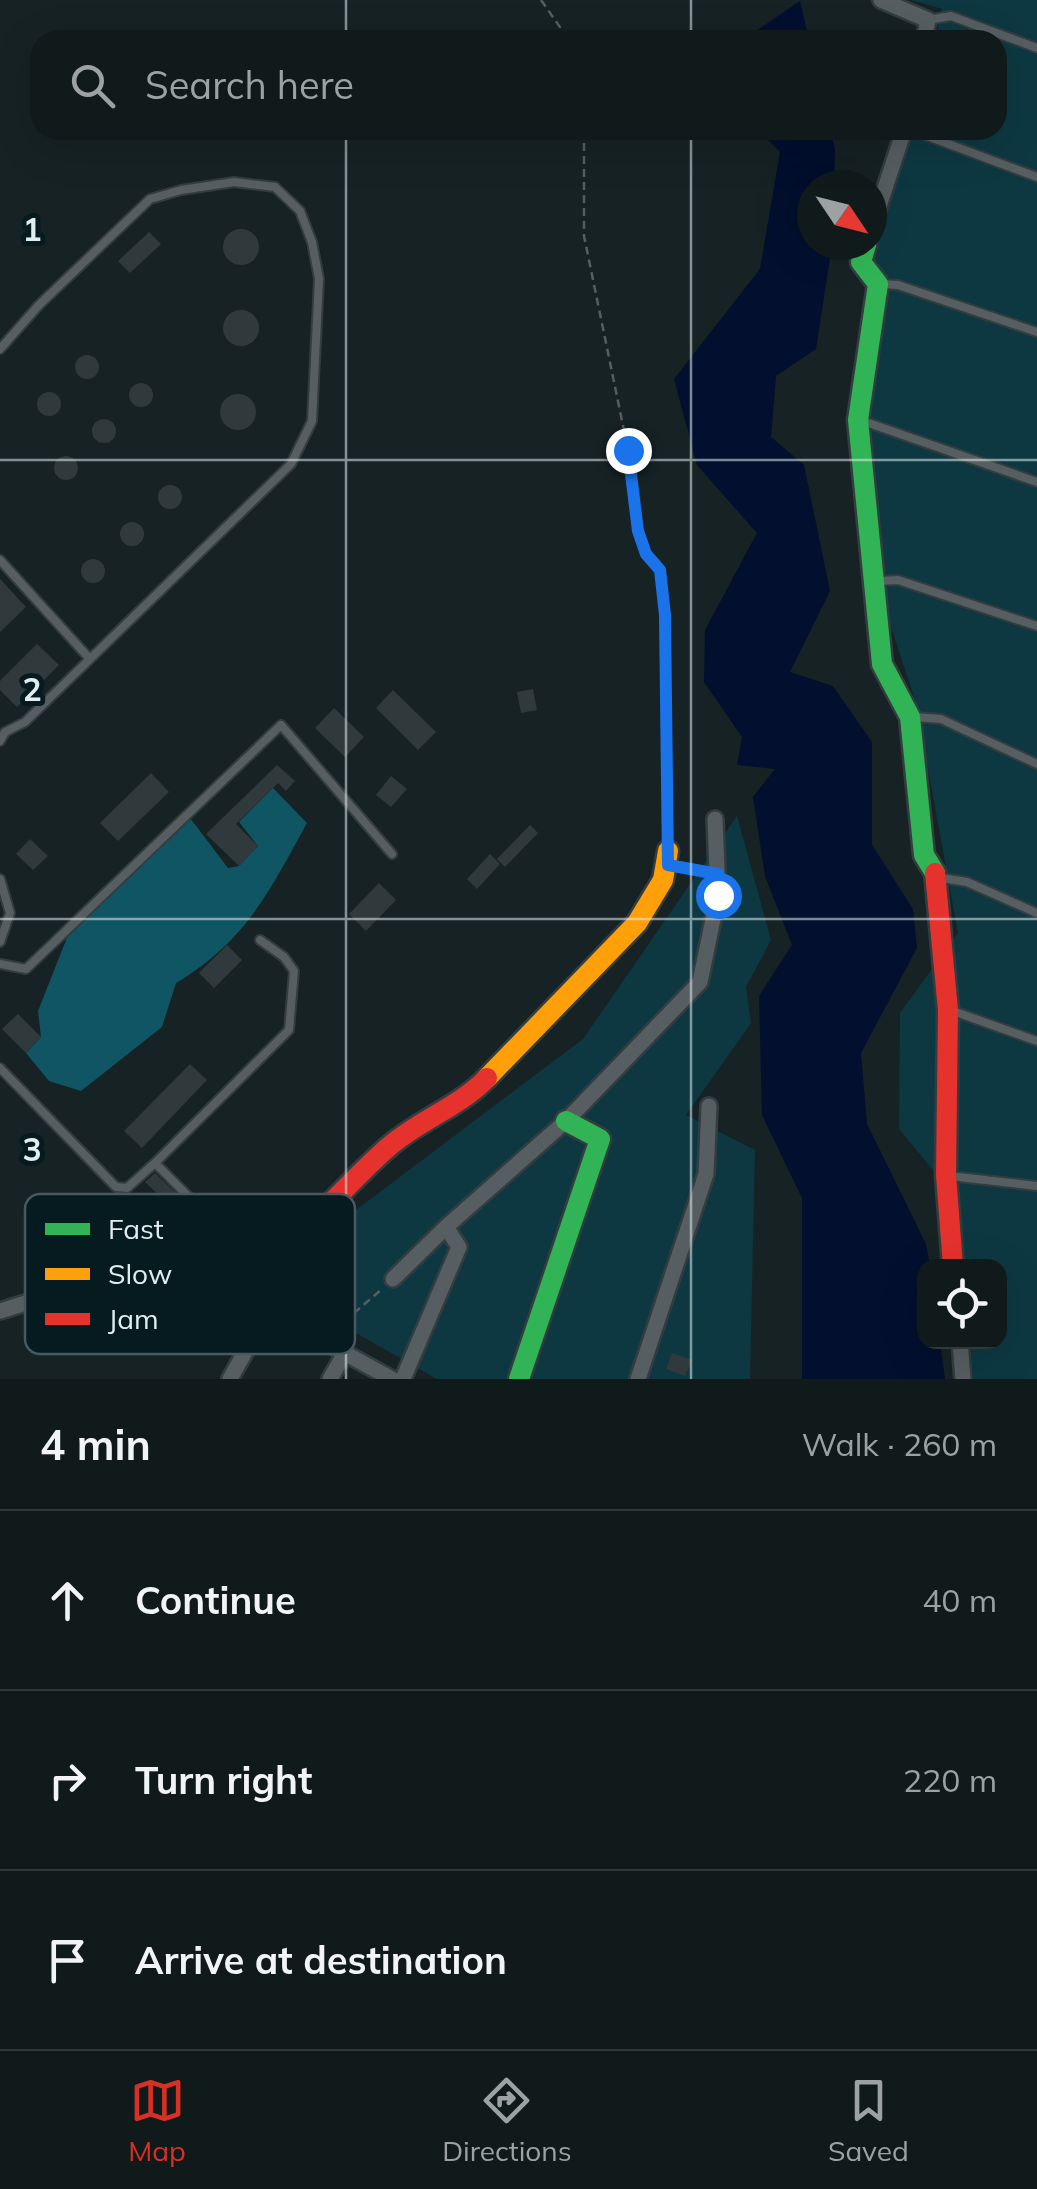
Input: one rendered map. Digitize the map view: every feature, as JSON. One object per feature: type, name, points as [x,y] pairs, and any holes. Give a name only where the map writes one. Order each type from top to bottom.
[{"type":"street","points":[[880,0],[928,20],[926,30]]},
{"type":"street","points":[[887,182],[901,140]]},
{"type":"street","points":[[862,260],[878,284],[858,420],[882,664],[910,716],[924,855],[938,877],[948,1010],[946,1175],[953,1259]]},
{"type":"street","points":[[393,1279],[566,1121],[700,982],[718,895],[715,819]]},
{"type":"street","points":[[342,1194],[393,1143],[475,1090],[636,923],[658,895],[668,858]]},
{"type":"street","points":[[638,1379],[706,1174],[709,1106]]},
{"type":"street","points":[[519,1379],[600,1138],[566,1121]]},
{"type":"street","points":[[403,1379],[459,1247],[446,1227]]},
{"type":"street","points":[[0,1312],[25,1304]]},
{"type":"street","points":[[961,1349],[963,1379]]},
{"type":"street","points":[[230,1379],[244,1354]]},
{"type":"street","points":[[330,1379],[344,1354]]},
{"type":"street","points":[[347,1354],[392,1379]]},
{"type":"lane","points":[[928,20],[951,16],[989,30]]},
{"type":"lane","points":[[1007,37],[1037,48]]},
{"type":"lane","points":[[939,140],[1037,176]]},
{"type":"lane","points":[[0,350],[39,305],[150,199],[234,182],[275,187],[300,210],[312,242],[319,279],[312,421],[291,464],[25,722],[2,733]]},
{"type":"lane","points":[[878,284],[898,285],[1037,332]]},
{"type":"lane","points":[[858,420],[1037,482]]},
{"type":"lane","points":[[0,560],[89,658]]},
{"type":"lane","points":[[874,582],[898,580],[1037,626]]},
{"type":"lane","points":[[910,716],[940,720],[1037,764]]},
{"type":"lane","points":[[0,964],[26,970],[281,724],[392,854]]},
{"type":"lane","points":[[668,858],[718,874]]},
{"type":"lane","points":[[938,877],[967,882],[1037,913]]},
{"type":"lane","points":[[0,879],[10,913],[0,942]]},
{"type":"lane","points":[[0,1068],[116,1187],[126,1188],[289,1030],[294,971],[284,957],[260,940]]},
{"type":"lane","points":[[948,1010],[1037,1041]]},
{"type":"lane","points":[[155,1163],[186,1194]]},
{"type":"lane","points":[[946,1175],[1037,1186]]},
{"type":"path","points":[[541,0],[562,30]]},
{"type":"path","points":[[584,140],[584,236],[628,450],[638,531],[646,554],[660,570],[665,615],[668,858]]},
{"type":"path","points":[[355,1312],[393,1279]]},
{"type":"shaded area","points":[[911,0],[1037,0],[1037,1379],[973,1379],[971,1349],[1007,1349],[1007,1259],[962,1259],[956,1198],[899,1129],[900,1013],[958,933],[916,703],[884,605],[866,441],[887,280],[871,261],[887,260],[887,209],[908,140],[1007,140],[1007,30],[937,30],[942,9]]},
{"type":"shaded area","points":[[800,1],[807,30],[758,30]]},
{"type":"shaded area","points":[[768,140],[833,140],[834,170],[797,170],[797,260],[830,260],[816,349],[776,376],[771,437],[804,465],[830,591],[790,672],[833,686],[872,742],[872,845],[913,909],[917,948],[861,1053],[867,1124],[926,1244],[929,1259],[917,1259],[917,1349],[941,1349],[945,1379],[802,1379],[802,1198],[762,1115],[759,996],[792,945],[765,876],[753,797],[775,769],[737,765],[742,737],[704,682],[705,630],[757,533],[697,465],[674,379],[760,269],[780,152]]},
{"type":"shaded area","points":[[273,788],[307,823],[253,913],[221,950],[176,983],[162,1027],[81,1091],[49,1081],[26,1053],[41,1037],[38,1011],[72,925],[187,814],[228,868],[239,866],[258,846],[239,822]]},
{"type":"shaded area","points":[[737,816],[771,940],[746,987],[751,1023],[686,1115],[755,1150],[750,1379],[437,1379],[355,1332],[355,1211],[583,1039]]},
{"type":"building","points":[[241,229],[254,234],[259,247],[254,260],[241,265],[228,260],[223,247],[228,234]]},
{"type":"building","points":[[149,232],[161,244],[130,273],[118,261]]},
{"type":"building","points":[[241,310],[254,315],[259,328],[254,341],[241,346],[228,341],[223,328],[228,315]]},
{"type":"building","points":[[87,355],[99,367],[87,379],[75,367]]},
{"type":"building","points":[[141,383],[153,395],[141,407],[129,395]]},
{"type":"building","points":[[49,392],[61,404],[49,416],[37,404]]},
{"type":"building","points":[[238,394],[251,399],[256,412],[251,425],[238,430],[225,425],[220,412],[225,399]]},
{"type":"building","points":[[104,419],[116,431],[104,443],[92,431]]},
{"type":"building","points":[[66,456],[78,468],[66,480],[54,468]]},
{"type":"building","points":[[170,485],[182,497],[170,509],[158,497]]},
{"type":"building","points":[[132,522],[144,534],[132,546],[120,534]]},
{"type":"building","points":[[93,559],[105,571],[93,583],[81,571]]},
{"type":"building","points":[[0,579],[26,607],[0,632]]},
{"type":"building","points":[[37,644],[59,665],[17,707],[0,690],[0,681]]},
{"type":"building","points":[[533,689],[537,710],[521,713],[517,692]]},
{"type":"building","points":[[393,690],[436,732],[418,750],[376,708]]},
{"type":"building","points":[[334,708],[364,737],[345,757],[315,728]]},
{"type":"building","points":[[277,765],[295,781],[286,791],[278,783],[236,824],[258,846],[239,866],[206,834]]},
{"type":"building","points":[[151,773],[169,792],[118,841],[100,823]]},
{"type":"building","points":[[391,776],[407,789],[391,807],[376,795]]},
{"type":"building","points":[[530,825],[538,833],[505,867],[497,859]]},
{"type":"building","points":[[30,839],[48,856],[33,870],[16,854]]},
{"type":"building","points":[[490,854],[500,864],[477,889],[467,879]]},
{"type":"building","points":[[379,883],[396,900],[366,931],[349,914]]},
{"type":"building","points":[[227,945],[242,960],[214,988],[199,973]]},
{"type":"building","points":[[18,1014],[41,1037],[26,1053],[2,1029]]},
{"type":"building","points":[[190,1064],[207,1080],[142,1148],[124,1131]]},
{"type":"building","points":[[155,1173],[177,1194],[158,1194],[145,1182]]},
{"type":"building","points":[[672,1353],[692,1360],[685,1376],[666,1369]]},
{"type":"traffic: fast","points":[[862,260],[878,284],[858,420],[882,664],[910,717],[924,855],[935,873]]},
{"type":"traffic: fast","points":[[519,1379],[600,1139],[566,1121]]},
{"type":"traffic: slow","points":[[487,1078],[637,923],[663,880],[668,851]]},
{"type":"traffic: jam","points":[[935,873],[948,1010],[946,1175],[952,1259]]},
{"type":"traffic: jam","points":[[340,1194],[392,1144],[465,1097],[487,1078]]},
{"type":"route","points":[[628,450],[638,531],[646,554],[660,570],[665,615],[668,865],[718,874],[718,895]]}]
